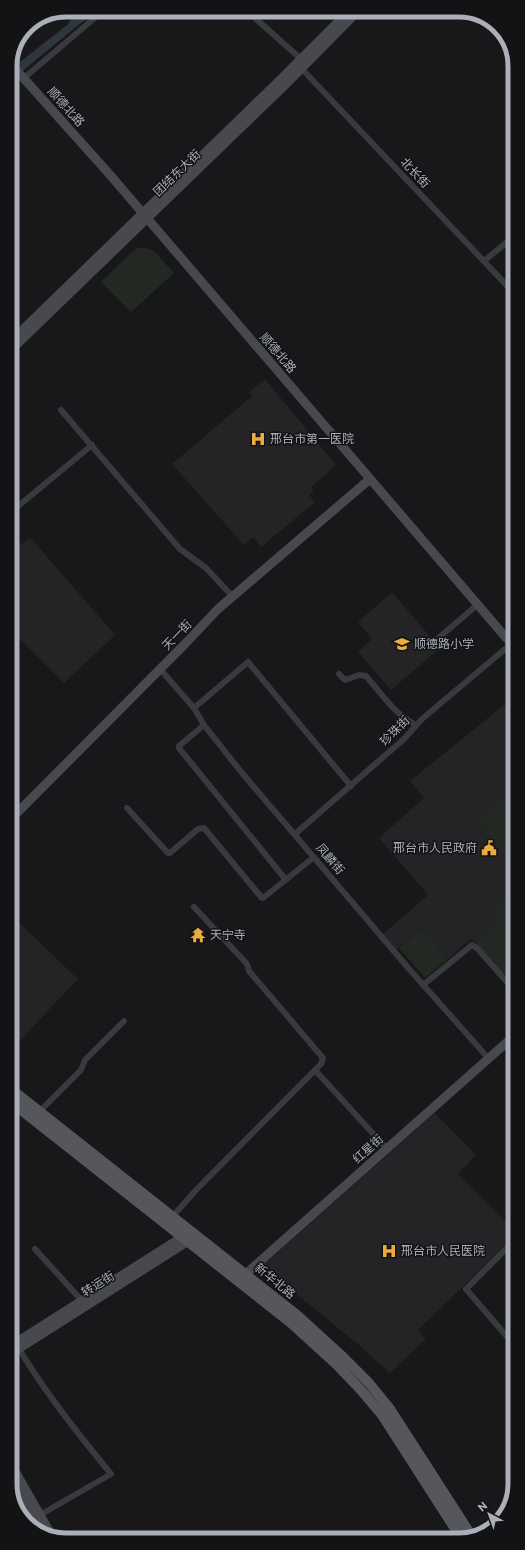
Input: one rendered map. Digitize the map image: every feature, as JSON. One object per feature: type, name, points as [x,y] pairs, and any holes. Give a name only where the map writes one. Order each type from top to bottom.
[{"type":"main road","name":"新华北路","points":[[17,1094],[194,1233],[346,1373],[391,1428],[459,1533]]},
{"type":"main road","name":"新华北路","points":[[17,1107],[185,1239],[242,1277],[317,1332],[353,1366],[399,1422],[469,1532]]},
{"type":"street","points":[[23,77],[96,17]]},
{"type":"street","name":"北长街","points":[[253,17],[301,64],[508,286]]},
{"type":"street","name":"团结东大街","points":[[301,64],[344,17]]},
{"type":"street","name":"团结东大街","points":[[17,344],[145,216],[351,17]]},
{"type":"street","name":"顺德北路","points":[[17,70],[145,216],[508,639]]},
{"type":"street","name":"团结东大街","points":[[17,335],[145,216]]},
{"type":"street","points":[[484,261],[508,241]]},
{"type":"street","points":[[61,410],[180,549],[210,572],[232,596]]},
{"type":"street","points":[[17,507],[92,445]]},
{"type":"street","name":"天一街","points":[[17,813],[232,596],[370,479]]},
{"type":"street","points":[[435,641],[478,604]]},
{"type":"street","name":"珍珠街","points":[[295,834],[404,739],[416,725],[508,649]]},
{"type":"street","points":[[194,708],[248,662],[351,786]]},
{"type":"street","name":"凤麟街","points":[[160,669],[194,708],[204,725],[242,773],[423,985],[489,1059]]},
{"type":"street","points":[[338,674],[345,680],[359,675],[366,676],[406,721],[416,725]]},
{"type":"street","points":[[204,725],[179,746],[179,748],[286,880]]},
{"type":"street","points":[[127,808],[168,853],[170,853],[198,828],[204,828],[261,897],[265,897],[314,857]]},
{"type":"street","points":[[173,1216],[195,1191],[323,1061],[323,1056],[249,971],[247,964],[194,907]]},
{"type":"street","points":[[423,985],[472,944],[508,983]]},
{"type":"street","points":[[40,1112],[81,1070],[85,1060],[124,1021]]},
{"type":"street","name":"红星街","points":[[242,1277],[508,1042]]},
{"type":"street","points":[[315,1070],[387,1149]]},
{"type":"street","name":"转运街","points":[[17,1343],[84,1303],[194,1233]]},
{"type":"street","points":[[508,1247],[466,1289],[508,1338]]},
{"type":"street","points":[[35,1249],[84,1303]]},
{"type":"street","points":[[17,1349],[56,1406],[111,1474],[40,1516]]},
{"type":"street","points":[[17,1479],[48,1529]]},
{"type":"street","points":[[17,1481],[38,1524]]},
{"type":"shaded area","points":[[77,17],[88,17],[17,75],[17,64]]},
{"type":"shaded area","points":[[144,247],[155,252],[174,273],[131,312],[101,282],[132,252],[136,249]]},
{"type":"shaded area","name":"邢台市第一医院","points":[[265,379],[336,465],[311,487],[314,491],[309,495],[315,502],[261,547],[253,537],[244,545],[172,464],[252,396],[249,392]]},
{"type":"shaded area","points":[[30,537],[115,635],[64,683],[17,636],[17,540],[22,544]]},
{"type":"shaded area","name":"顺德路小学","points":[[392,592],[440,648],[391,690],[358,652],[372,639],[358,622]]},
{"type":"shaded area","points":[[504,705],[508,710],[508,903],[504,898],[503,920],[476,943],[471,939],[448,959],[421,928],[396,950],[383,934],[428,895],[379,838],[424,798],[410,781]]},
{"type":"shaded area","points":[[508,797],[508,859],[480,822],[483,817]]},
{"type":"shaded area","points":[[504,898],[508,903],[508,980],[476,943],[502,920],[492,908]]},
{"type":"shaded area","points":[[17,921],[78,979],[17,1044]]},
{"type":"shaded area","points":[[421,928],[448,959],[425,978],[399,948]]},
{"type":"shaded area","name":"邢台市人民医院","points":[[435,1113],[476,1155],[458,1174],[508,1224],[508,1243],[418,1330],[426,1339],[390,1373],[360,1346],[262,1266]]},
{"type":"waterway","points":[[69,23],[75,17]]},
{"type":"place","name":"邢台市第一医院","points":[[258,439]]},
{"type":"place","name":"顺德路小学","points":[[402,644]]},
{"type":"place","name":"邢台市人民政府","points":[[489,848]]},
{"type":"place","name":"天宁寺","points":[[198,935]]},
{"type":"place","name":"邢台市人民医院","points":[[389,1251]]}]
